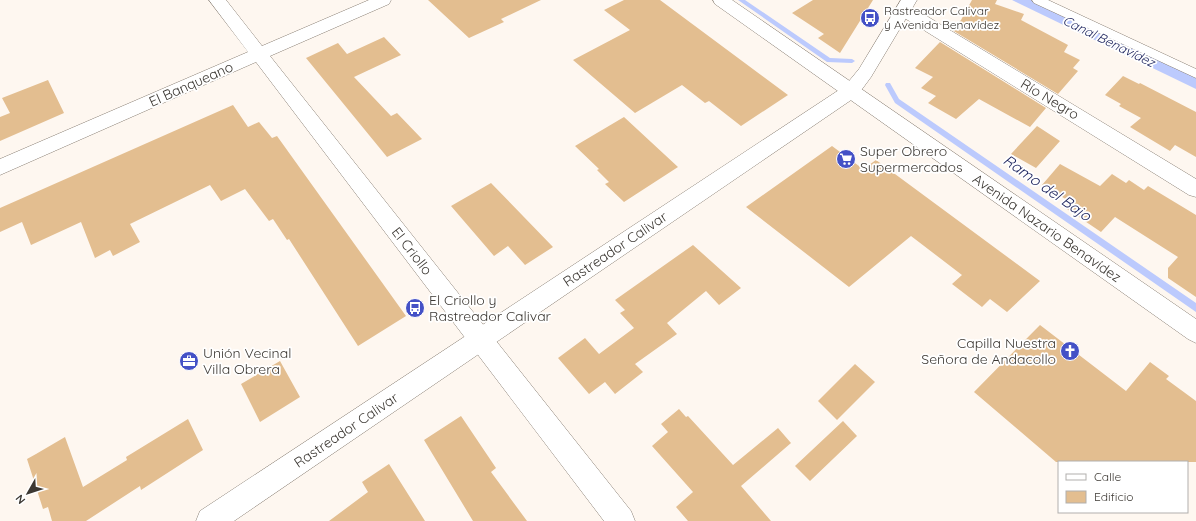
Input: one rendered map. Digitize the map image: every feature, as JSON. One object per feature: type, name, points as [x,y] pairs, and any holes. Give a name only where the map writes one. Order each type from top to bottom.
[{"type":"street","name":"El Criollo","points":[[217,0],[621,521]]},
{"type":"street","name":"El Banqueano","points":[[0,167],[383,0]]},
{"type":"street","name":"Avenida Nazario Benavídez","points":[[721,0],[1196,332]]},
{"type":"street","name":"Rastreador Calivar","points":[[210,521],[851,91],[866,73],[906,5]]},
{"type":"street","name":"Río Negro","points":[[906,5],[1196,189]]},
{"type":"lane","points":[[1038,0],[1196,74]]},
{"type":"water","name":"Canal Benavídez","points":[[1012,0],[1031,0],[1196,78],[1196,89]]},
{"type":"building","points":[[428,0],[541,0],[501,19],[504,22],[469,38]]},
{"type":"building","points":[[624,0],[660,0],[788,95],[741,126],[709,101],[705,103],[682,85],[635,113],[573,60],[630,30],[604,10]]},
{"type":"building","points":[[813,0],[873,0],[840,53],[818,38],[824,34],[792,13]]},
{"type":"building","points":[[972,0],[997,0],[995,4],[1024,14],[1021,20],[1068,45],[1064,52],[1080,60],[1073,68],[1078,71],[1058,94],[952,30],[961,20]]},
{"type":"building","points":[[384,37],[401,55],[354,77],[391,116],[397,113],[422,139],[387,157],[306,58],[338,43],[347,54]]},
{"type":"building","points":[[940,42],[1046,108],[1030,127],[979,99],[956,119],[928,103],[936,96],[921,88],[933,77],[915,68]]},
{"type":"building","points":[[1123,76],[1139,84],[1140,83],[1196,112],[1196,157],[1175,145],[1170,151],[1130,127],[1141,118],[1119,106],[1121,104],[1105,95]]},
{"type":"building","points":[[48,80],[64,113],[0,141],[0,117],[10,113],[2,98]]},
{"type":"building","points":[[233,105],[248,127],[259,122],[272,138],[277,136],[406,316],[358,346],[289,239],[287,240],[273,219],[269,221],[245,189],[221,201],[210,185],[130,224],[140,242],[113,256],[110,250],[95,258],[81,222],[31,245],[22,222],[0,232],[0,208]]},
{"type":"building","points":[[624,117],[678,167],[624,202],[605,184],[609,182],[597,170],[599,169],[575,146]]},
{"type":"building","points":[[1037,126],[1060,141],[1036,168],[1011,154]]},
{"type":"building","points":[[832,146],[863,169],[876,160],[1040,281],[1007,312],[990,299],[982,307],[952,284],[962,275],[911,236],[849,287],[746,207]]},
{"type":"building","points":[[1060,164],[1100,186],[1112,174],[1126,183],[1129,180],[1144,190],[1148,186],[1196,215],[1196,297],[1168,278],[1168,268],[1178,257],[1115,217],[1101,232],[1064,207],[1069,201],[1042,185]]},
{"type":"building","points":[[491,183],[553,247],[525,265],[508,246],[494,256],[451,206]]},
{"type":"building","points":[[693,245],[741,288],[719,305],[706,291],[667,323],[677,334],[635,364],[643,372],[615,394],[605,382],[589,394],[558,358],[585,338],[599,354],[634,328],[620,313],[625,310],[615,300]]},
{"type":"building","points":[[1040,325],[1126,391],[1150,362],[1169,376],[1166,379],[1196,401],[1196,462],[1056,462],[974,392]]},
{"type":"building","points":[[280,361],[300,397],[260,422],[241,384]]},
{"type":"building","points":[[855,364],[875,382],[837,420],[818,401]]},
{"type":"building","points":[[679,409],[686,417],[688,416],[733,465],[778,428],[791,443],[741,486],[771,521],[688,521],[676,507],[693,492],[652,446],[668,432],[661,424]]},
{"type":"building","points":[[461,416],[496,468],[491,472],[527,521],[473,521],[424,440]]},
{"type":"building","points":[[188,419],[203,450],[141,490],[140,486],[86,521],[52,521],[48,507],[43,509],[27,459],[65,437],[83,487],[127,460],[126,457]]},
{"type":"building","points":[[843,421],[857,436],[810,481],[795,466]]},
{"type":"building","points":[[389,464],[425,521],[329,521],[368,492],[362,482]]},
{"type":"waterway","name":"Ramo del Bajo","points":[[741,0],[829,60],[852,61]]},
{"type":"waterway","name":"Ramo del Bajo","points":[[888,85],[897,101],[1196,308]]},
{"type":"place","name":"Rastreador Calivar y Avenida Benavídez","points":[[870,18]]},
{"type":"place","name":"Super Obrero Supermercados","points":[[846,159]]},
{"type":"place","name":"El Criollo y Rastreador Calivar","points":[[415,308]]},
{"type":"place","name":"Capilla Nuestra Señora de Andacollo","points":[[1070,351]]},
{"type":"place","name":"Unión Vecinal Villa Obrera","points":[[189,361]]}]
